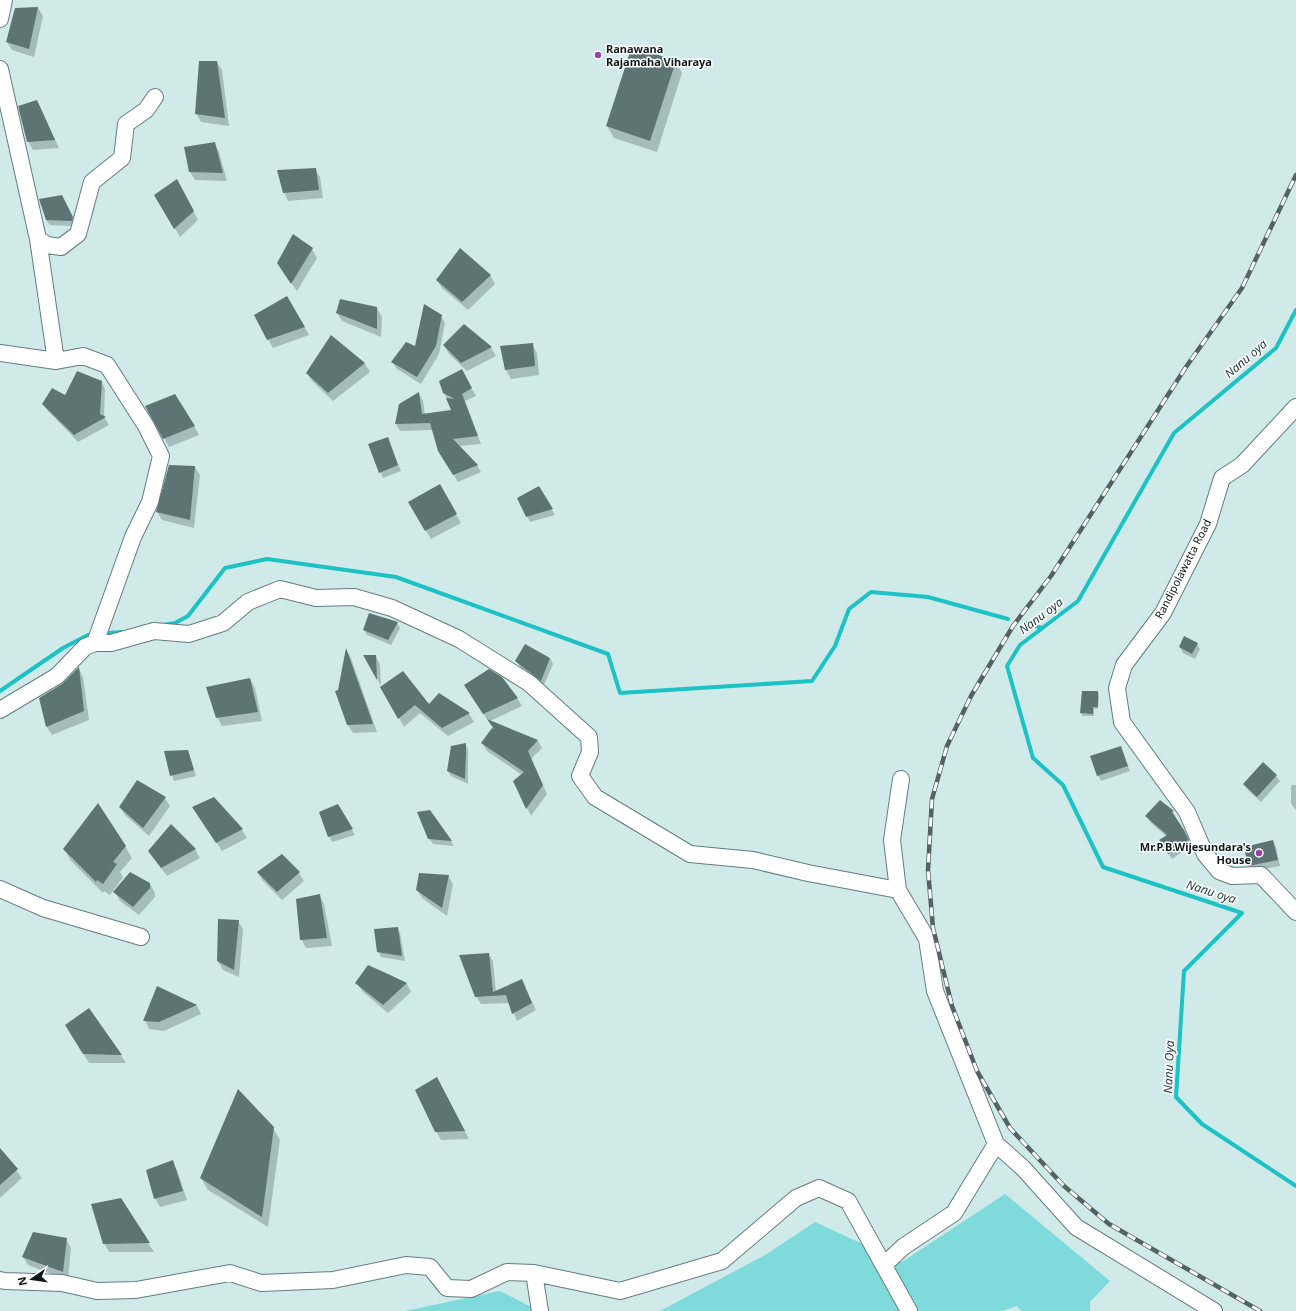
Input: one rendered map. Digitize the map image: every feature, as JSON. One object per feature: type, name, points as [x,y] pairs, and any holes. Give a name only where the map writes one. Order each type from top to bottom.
[{"type":"street","points":[[0,18],[4,0]]},
{"type":"street","points":[[0,69],[38,239],[56,361]]},
{"type":"street","points":[[38,239],[47,245],[61,247],[78,234],[92,182],[122,158],[126,124],[146,110],[155,97]]},
{"type":"street","points":[[0,353],[56,361],[83,356],[107,365],[146,426],[162,456],[150,502],[133,537],[95,643]]},
{"type":"street","name":"Randipolawatta Road","points":[[1296,407],[1242,465],[1222,478],[1208,524],[1163,613],[1124,665],[1117,688],[1122,722],[1187,812],[1205,854],[1219,872],[1232,876],[1261,875],[1296,912]]},
{"type":"street","points":[[0,710],[57,676],[85,647],[95,643],[111,643],[154,631],[189,634],[223,623],[248,602],[280,589],[316,598],[354,597],[392,608],[459,638],[529,683],[589,737],[590,752],[580,776],[595,797],[690,854],[753,860],[808,873],[898,890]]},
{"type":"street","points":[[901,778],[892,840],[898,890],[926,939],[935,991],[996,1144],[1023,1168],[1076,1227],[1214,1311]]},
{"type":"street","points":[[0,889],[43,908],[141,937]]},
{"type":"street","points":[[884,1265],[903,1247],[954,1213],[996,1144]]},
{"type":"street","points":[[0,1280],[62,1283],[97,1291],[136,1290],[230,1273],[261,1283],[333,1280],[406,1265],[430,1267],[447,1288],[471,1289],[507,1272],[534,1273],[620,1292],[722,1261],[796,1198],[819,1188],[848,1201],[909,1311]]},
{"type":"street","points":[[534,1273],[540,1311]]},
{"type":"shaded area","points":[[1005,1194],[1110,1281],[1090,1302],[1090,1311],[1021,1311],[1017,1306],[1003,1311],[660,1311],[765,1255],[815,1222],[902,1262]]},
{"type":"shaded area","points":[[500,1291],[539,1311],[405,1311]]},
{"type":"building","points":[[38,7],[29,49],[6,42],[15,8]]},
{"type":"building","name":"Ranawana Rajamaha Viharaya","points":[[632,46],[676,61],[650,141],[606,126]]},
{"type":"building","points":[[199,61],[217,61],[225,118],[195,114]]},
{"type":"building","points":[[37,100],[55,140],[27,142],[18,106]]},
{"type":"building","points":[[215,142],[223,173],[189,172],[184,147]]},
{"type":"building","points":[[316,168],[319,190],[283,193],[277,170]]},
{"type":"building","points":[[177,179],[194,211],[174,229],[154,195]]},
{"type":"building","points":[[62,195],[73,217],[72,221],[46,220],[39,199]]},
{"type":"building","points":[[293,234],[313,248],[291,284],[277,263]]},
{"type":"building","points":[[460,248],[491,275],[462,302],[436,280]]},
{"type":"building","points":[[287,296],[305,327],[267,340],[254,315]]},
{"type":"building","points":[[340,299],[377,307],[377,329],[336,313]]},
{"type":"building","points":[[424,304],[442,315],[436,346],[417,377],[391,362],[406,342],[415,346]]},
{"type":"building","points":[[464,324],[492,347],[461,363],[443,345]]},
{"type":"building","points":[[331,335],[365,363],[328,393],[306,373]]},
{"type":"building","points":[[533,343],[535,366],[505,370],[500,346]]},
{"type":"building","points":[[462,369],[472,388],[462,394],[478,436],[453,439],[478,465],[453,475],[438,451],[430,423],[395,424],[399,404],[419,392],[422,414],[451,410],[446,398],[455,399],[443,393],[439,381]]},
{"type":"building","points":[[77,371],[102,381],[100,414],[106,417],[74,435],[42,404],[52,388],[65,395]]},
{"type":"building","points":[[175,394],[195,426],[163,439],[145,406]]},
{"type":"building","points":[[388,437],[398,465],[379,473],[368,444]]},
{"type":"building","points":[[169,465],[195,466],[190,520],[156,512]]},
{"type":"building","points":[[440,484],[457,514],[425,531],[408,502]]},
{"type":"building","points":[[539,486],[553,509],[526,517],[517,498]]},
{"type":"building","points":[[369,613],[398,622],[388,640],[363,630]]},
{"type":"building","points":[[1184,636],[1198,643],[1192,654],[1179,647]]},
{"type":"building","points":[[525,644],[550,658],[541,681],[515,661]]},
{"type":"building","points":[[346,648],[373,724],[347,725],[335,691],[338,690]]},
{"type":"building","points":[[363,655],[376,655],[377,680]]},
{"type":"building","points":[[79,667],[84,711],[46,727],[39,698],[62,684]]},
{"type":"building","points":[[489,669],[502,677],[518,698],[483,714],[464,685]]},
{"type":"building","points":[[403,671],[429,704],[439,693],[470,713],[442,728],[415,705],[398,719],[380,687]]},
{"type":"building","points":[[250,678],[258,712],[216,718],[206,687]]},
{"type":"building","points":[[1082,691],[1098,691],[1098,707],[1093,707],[1093,714],[1080,713]]},
{"type":"building","points":[[487,719],[538,740],[528,751],[543,785],[526,809],[513,781],[524,772],[481,743],[492,728],[494,729]]},
{"type":"building","points":[[466,743],[465,779],[447,771],[451,746]]},
{"type":"building","points":[[1121,746],[1128,766],[1097,776],[1090,756]]},
{"type":"building","points":[[188,750],[194,770],[170,776],[164,751]]},
{"type":"building","points":[[1263,762],[1277,775],[1257,797],[1243,784]]},
{"type":"building","points":[[137,780],[166,797],[143,828],[119,807]]},
{"type":"building","points":[[214,797],[243,829],[216,843],[192,807]]},
{"type":"building","points":[[1160,800],[1174,811],[1172,812],[1189,840],[1168,854],[1159,840],[1167,835],[1145,816]]},
{"type":"building","points":[[98,803],[126,846],[113,862],[117,864],[103,884],[97,880],[96,882],[63,849]]},
{"type":"building","points":[[338,804],[353,829],[328,837],[319,812]]},
{"type":"building","points":[[430,810],[452,841],[428,839],[417,812]]},
{"type":"building","points":[[171,824],[196,849],[161,868],[148,851]]},
{"type":"building","name":"Mr.P.B.Wijesundara's House","points":[[1273,840],[1278,860],[1248,866],[1244,847]]},
{"type":"building","points":[[282,854],[300,872],[277,892],[257,872]]},
{"type":"building","points":[[130,872],[150,883],[150,888],[133,907],[113,892]]},
{"type":"building","points":[[419,873],[449,875],[442,908],[416,890]]},
{"type":"building","points":[[320,894],[327,938],[300,940],[296,899]]},
{"type":"building","points":[[218,919],[239,920],[234,970],[217,961]]},
{"type":"building","points":[[398,927],[402,956],[377,952],[374,929]]},
{"type":"building","points":[[489,953],[493,992],[522,979],[532,1003],[512,1014],[506,995],[475,997],[459,955]]},
{"type":"building","points":[[368,965],[407,983],[383,1005],[355,983]]},
{"type":"building","points":[[157,986],[197,1005],[159,1022],[143,1021]]},
{"type":"building","points":[[89,1008],[122,1055],[83,1054],[65,1025]]},
{"type":"building","points":[[437,1077],[465,1131],[435,1132],[415,1090]]},
{"type":"building","points":[[238,1089],[274,1127],[262,1217],[200,1178]]},
{"type":"building","points":[[0,1148],[18,1169],[0,1185]]},
{"type":"building","points":[[173,1160],[183,1191],[154,1199],[146,1170]]},
{"type":"building","points":[[121,1198],[150,1243],[103,1244],[91,1204]]},
{"type":"building","points":[[33,1232],[67,1238],[63,1272],[22,1257]]},
{"type":"waterway","name":"Nanu oya","points":[[1296,310],[1276,348],[1174,433],[1078,601],[1020,645],[1007,666],[1033,758],[1063,785],[1103,867],[1242,913],[1184,971],[1176,1097],[1202,1124],[1296,1186]]},
{"type":"waterway","points":[[163,625],[175,623],[188,616],[225,568],[267,559],[396,577],[608,654],[620,693],[812,681],[835,646],[849,609],[871,592],[928,597],[1008,619]]},
{"type":"waterway","points":[[1026,623],[1042,628]]},
{"type":"waterway","points":[[109,633],[122,632]]},
{"type":"waterway","points":[[0,691],[63,648],[88,635]]},
{"type":"railway","points":[[1260,1311],[1109,1224],[1064,1186],[1010,1128],[977,1071],[952,1006],[933,928],[928,870],[932,799],[947,746],[971,696],[1013,626],[1051,576],[1186,367],[1242,288],[1296,175]]},
{"type":"place","name":"Ranawana Rajamaha Viharaya","points":[[598,55]]},
{"type":"place","name":"Mr.P.B.Wijesundara's House","points":[[1259,853]]},
{"type":"water label","name":"Nanu Oya","points":[[1169,1067]]}]
